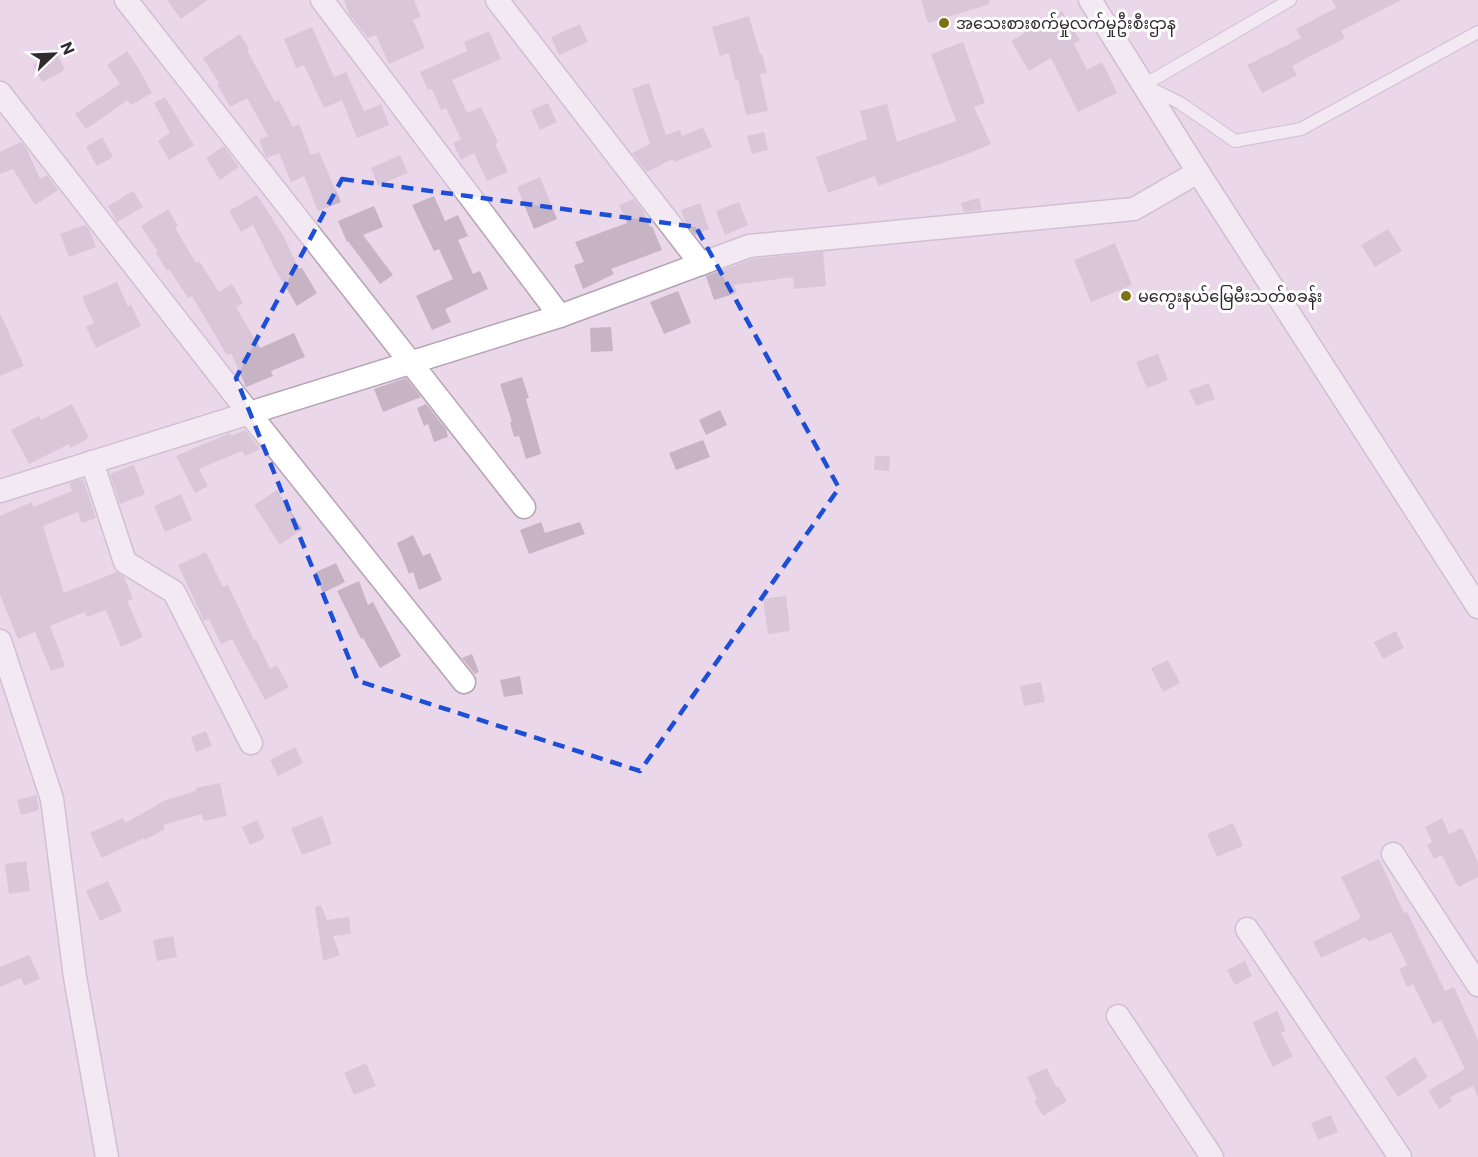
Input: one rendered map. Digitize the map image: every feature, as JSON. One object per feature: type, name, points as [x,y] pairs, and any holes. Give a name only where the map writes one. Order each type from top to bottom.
[{"type":"street","points":[[126,0],[524,507]]},
{"type":"street","points":[[322,0],[560,316]]},
{"type":"street","points":[[497,0],[701,264]]},
{"type":"street","points":[[1090,0],[1478,607]]},
{"type":"street","points":[[0,93],[249,413],[464,681]]},
{"type":"street","points":[[0,491],[560,316],[749,246],[1134,209],[1198,172]]},
{"type":"street","points":[[92,462],[125,562],[174,592],[251,743]]},
{"type":"street","points":[[2,654],[52,799],[75,977],[107,1157]]},
{"type":"street","points":[[1393,854],[1478,985]]},
{"type":"street","points":[[1247,930],[1400,1157]]},
{"type":"street","points":[[1118,1016],[1212,1157]]},
{"type":"lane","points":[[1143,85],[1290,0]]},
{"type":"lane","points":[[1143,85],[1180,103],[1235,141],[1301,129],[1478,32]]},
{"type":"highlighted area","points":[[342,179],[696,227],[839,488],[640,771],[358,681],[236,378]]},
{"type":"building","points":[[167,0],[208,0],[181,19]]},
{"type":"building","points":[[344,0],[414,0],[421,17],[413,20],[425,48],[389,64],[376,35],[368,38],[349,14]]},
{"type":"building","points":[[921,0],[989,0],[990,4],[928,23]]},
{"type":"building","points":[[1332,0],[1401,0],[1341,31],[1345,38],[1292,66],[1297,75],[1262,93],[1247,65],[1301,38],[1296,29],[1336,8]]},
{"type":"building","points":[[1062,11],[1080,40],[1074,44],[1087,70],[1102,62],[1117,93],[1078,112],[1051,58],[1029,71],[1011,41]]},
{"type":"building","points":[[749,16],[767,73],[760,74],[768,111],[746,115],[738,79],[735,80],[729,53],[720,56],[712,27]]},
{"type":"building","points":[[580,24],[588,42],[559,55],[551,37]]},
{"type":"building","points":[[312,27],[334,77],[346,72],[364,111],[381,104],[389,125],[357,138],[342,100],[324,108],[304,65],[296,68],[284,39]]},
{"type":"building","points":[[489,31],[501,59],[452,80],[467,113],[481,107],[498,142],[495,144],[508,172],[487,181],[474,153],[461,160],[453,143],[461,139],[446,108],[441,110],[432,89],[428,90],[420,72],[467,51],[464,42]]},
{"type":"building","points":[[240,34],[275,102],[279,100],[293,127],[299,124],[311,155],[319,152],[341,202],[318,211],[304,176],[291,182],[279,153],[267,158],[265,155],[259,140],[268,136],[247,98],[230,107],[217,84],[219,83],[203,58]]},
{"type":"building","points":[[963,42],[985,103],[974,107],[991,144],[878,186],[875,176],[828,193],[816,157],[867,139],[860,111],[887,104],[897,142],[956,121],[931,54]]},
{"type":"building","points":[[127,51],[152,93],[131,105],[128,100],[86,129],[75,114],[120,84],[107,65]]},
{"type":"building","points":[[56,52],[65,70],[42,82],[33,65]]},
{"type":"building","points":[[649,83],[666,135],[680,130],[682,136],[703,127],[712,147],[674,162],[673,159],[647,172],[632,153],[650,144],[632,89]]},
{"type":"building","points":[[165,97],[194,145],[169,160],[158,141],[170,133],[154,103]]},
{"type":"building","points":[[548,103],[557,122],[540,130],[531,110]]},
{"type":"building","points":[[764,132],[768,150],[752,154],[747,136]]},
{"type":"building","points":[[102,137],[113,157],[97,166],[86,147]]},
{"type":"building","points":[[21,142],[40,179],[47,175],[58,190],[35,205],[13,169],[0,174],[0,152]]},
{"type":"building","points":[[224,146],[239,167],[220,180],[206,158]]},
{"type":"building","points":[[400,155],[408,173],[378,185],[371,168]]},
{"type":"building","points":[[540,177],[557,219],[534,229],[517,187]]},
{"type":"building","points":[[133,191],[143,207],[117,222],[108,206]]},
{"type":"building","points":[[257,195],[283,235],[299,269],[302,268],[317,293],[297,306],[253,225],[241,232],[229,211]]},
{"type":"building","points":[[434,196],[445,221],[458,215],[468,236],[458,240],[473,274],[480,271],[488,289],[445,309],[451,322],[432,330],[416,296],[453,279],[439,249],[434,251],[412,205]]},
{"type":"building","points":[[979,198],[982,210],[964,212],[961,203]]},
{"type":"building","points":[[634,199],[644,212],[650,227],[652,226],[662,250],[611,269],[614,274],[583,289],[574,265],[584,262],[575,242],[627,223],[619,205]]},
{"type":"building","points":[[739,202],[748,225],[725,235],[716,211]]},
{"type":"building","points":[[700,203],[709,229],[695,235],[685,221],[681,210]]},
{"type":"building","points":[[374,206],[383,227],[363,235],[393,275],[380,284],[347,242],[338,221]]},
{"type":"building","points":[[168,209],[178,226],[175,228],[196,263],[199,261],[219,292],[232,284],[243,303],[236,307],[260,348],[294,333],[305,357],[271,371],[273,376],[246,387],[231,353],[227,355],[192,296],[188,298],[169,269],[167,271],[141,226]]},
{"type":"building","points":[[85,225],[96,247],[69,257],[60,234]]},
{"type":"building","points":[[1388,229],[1402,251],[1375,267],[1361,245]]},
{"type":"building","points":[[1115,243],[1132,285],[1091,302],[1074,260]]},
{"type":"building","points":[[823,252],[826,286],[794,289],[793,277],[734,285],[737,293],[714,300],[706,276],[752,259]]},
{"type":"building","points":[[117,282],[128,307],[131,305],[141,326],[96,348],[86,327],[94,323],[82,297]]},
{"type":"building","points":[[678,291],[691,323],[664,334],[650,302]]},
{"type":"building","points":[[0,313],[24,366],[0,376]]},
{"type":"building","points":[[611,327],[613,351],[591,352],[590,328]]},
{"type":"building","points":[[1158,354],[1168,380],[1147,388],[1136,362]]},
{"type":"building","points":[[522,377],[541,454],[526,459],[519,436],[514,437],[510,422],[512,422],[500,384]]},
{"type":"building","points":[[406,378],[421,397],[383,412],[374,389]]},
{"type":"building","points":[[1209,383],[1215,399],[1196,406],[1189,390]]},
{"type":"building","points":[[72,404],[89,438],[70,448],[69,444],[29,464],[11,430],[39,416],[41,420]]},
{"type":"building","points":[[426,404],[446,429],[448,437],[434,442],[428,424],[424,426],[417,408]]},
{"type":"building","points":[[720,410],[727,425],[706,435],[699,420]]},
{"type":"building","points":[[245,430],[260,449],[245,456],[242,451],[199,469],[208,486],[195,493],[176,456],[230,433],[231,436]]},
{"type":"building","points":[[703,440],[710,457],[676,470],[669,453]]},
{"type":"building","points":[[875,456],[890,456],[889,471],[874,470]]},
{"type":"building","points":[[134,465],[145,494],[120,504],[110,474]]},
{"type":"building","points":[[83,479],[96,518],[82,523],[78,512],[43,526],[64,593],[117,572],[124,577],[133,599],[127,601],[143,637],[121,647],[106,610],[87,617],[85,612],[50,626],[65,666],[51,671],[35,632],[18,639],[0,595],[0,516],[32,502],[33,507],[72,491],[69,483]]},
{"type":"building","points":[[277,490],[302,529],[280,545],[254,505]]},
{"type":"building","points":[[181,494],[192,520],[165,532],[154,506]]},
{"type":"building","points":[[541,522],[545,533],[580,522],[585,534],[529,554],[520,530]]},
{"type":"building","points":[[413,535],[423,556],[430,553],[442,580],[419,590],[413,572],[409,574],[397,543]]},
{"type":"building","points":[[206,552],[223,587],[228,585],[270,669],[277,665],[289,687],[265,700],[232,639],[221,644],[209,619],[204,621],[178,565]]},
{"type":"building","points":[[336,563],[345,582],[323,593],[314,573]]},
{"type":"building","points":[[359,581],[368,605],[373,602],[401,656],[380,668],[363,638],[361,639],[337,591]]},
{"type":"building","points":[[786,596],[790,631],[768,634],[763,599]]},
{"type":"building","points":[[1396,631],[1404,648],[1383,659],[1374,642]]},
{"type":"building","points":[[472,654],[479,672],[475,674],[462,658]]},
{"type":"building","points":[[1168,660],[1180,683],[1163,692],[1151,668]]},
{"type":"building","points":[[520,676],[523,694],[504,697],[500,680]]},
{"type":"building","points":[[1041,682],[1045,702],[1024,706],[1020,686]]},
{"type":"building","points":[[206,731],[212,746],[196,752],[191,737]]},
{"type":"building","points":[[295,747],[303,763],[278,776],[270,760]]},
{"type":"building","points":[[220,783],[227,816],[204,821],[202,814],[163,825],[165,829],[145,840],[144,838],[102,858],[90,833],[123,818],[125,823],[166,800],[196,791],[196,788]]},
{"type":"building","points":[[36,795],[39,810],[21,815],[17,800]]},
{"type":"building","points":[[322,816],[332,844],[302,855],[291,828]]},
{"type":"building","points":[[1442,818],[1449,834],[1462,828],[1478,862],[1478,877],[1458,887],[1442,855],[1434,859],[1427,845],[1432,842],[1425,827]]},
{"type":"building","points":[[257,820],[265,838],[250,845],[242,827]]},
{"type":"building","points":[[1233,823],[1243,846],[1217,857],[1207,834]]},
{"type":"building","points":[[1379,859],[1445,991],[1454,987],[1478,1040],[1478,1097],[1473,1086],[1450,1097],[1452,1101],[1439,1109],[1428,1091],[1465,1069],[1441,1020],[1433,1024],[1413,984],[1407,987],[1399,969],[1407,965],[1391,932],[1369,942],[1366,937],[1321,958],[1313,942],[1361,918],[1341,877]]},
{"type":"building","points":[[26,861],[30,891],[9,894],[5,864]]},
{"type":"building","points":[[108,881],[122,911],[100,921],[86,891]]},
{"type":"building","points":[[321,905],[327,920],[349,917],[351,934],[333,936],[340,955],[323,961],[315,907]]},
{"type":"building","points":[[173,936],[177,957],[157,961],[153,940]]},
{"type":"building","points":[[29,955],[40,979],[24,986],[21,978],[0,987],[0,967]]},
{"type":"building","points":[[1245,961],[1252,976],[1235,985],[1227,970]]},
{"type":"building","points":[[1277,1011],[1286,1031],[1281,1033],[1293,1056],[1273,1067],[1253,1022]]},
{"type":"building","points":[[1415,1057],[1428,1077],[1398,1097],[1385,1077]]},
{"type":"building","points":[[366,1063],[376,1086],[354,1095],[344,1073]]},
{"type":"building","points":[[1047,1068],[1056,1087],[1058,1086],[1067,1101],[1043,1116],[1034,1101],[1037,1099],[1027,1077]]},
{"type":"building","points":[[1331,1115],[1338,1132],[1318,1140],[1311,1123]]},
{"type":"place","name":"အသေးစားစက်မှုလက်မှုဦးစီးဌာန","points":[[944,23]]},
{"type":"place","name":"မကွေးနယ်မြေမီးသတ်စခန်း","points":[[1126,296]]}]
